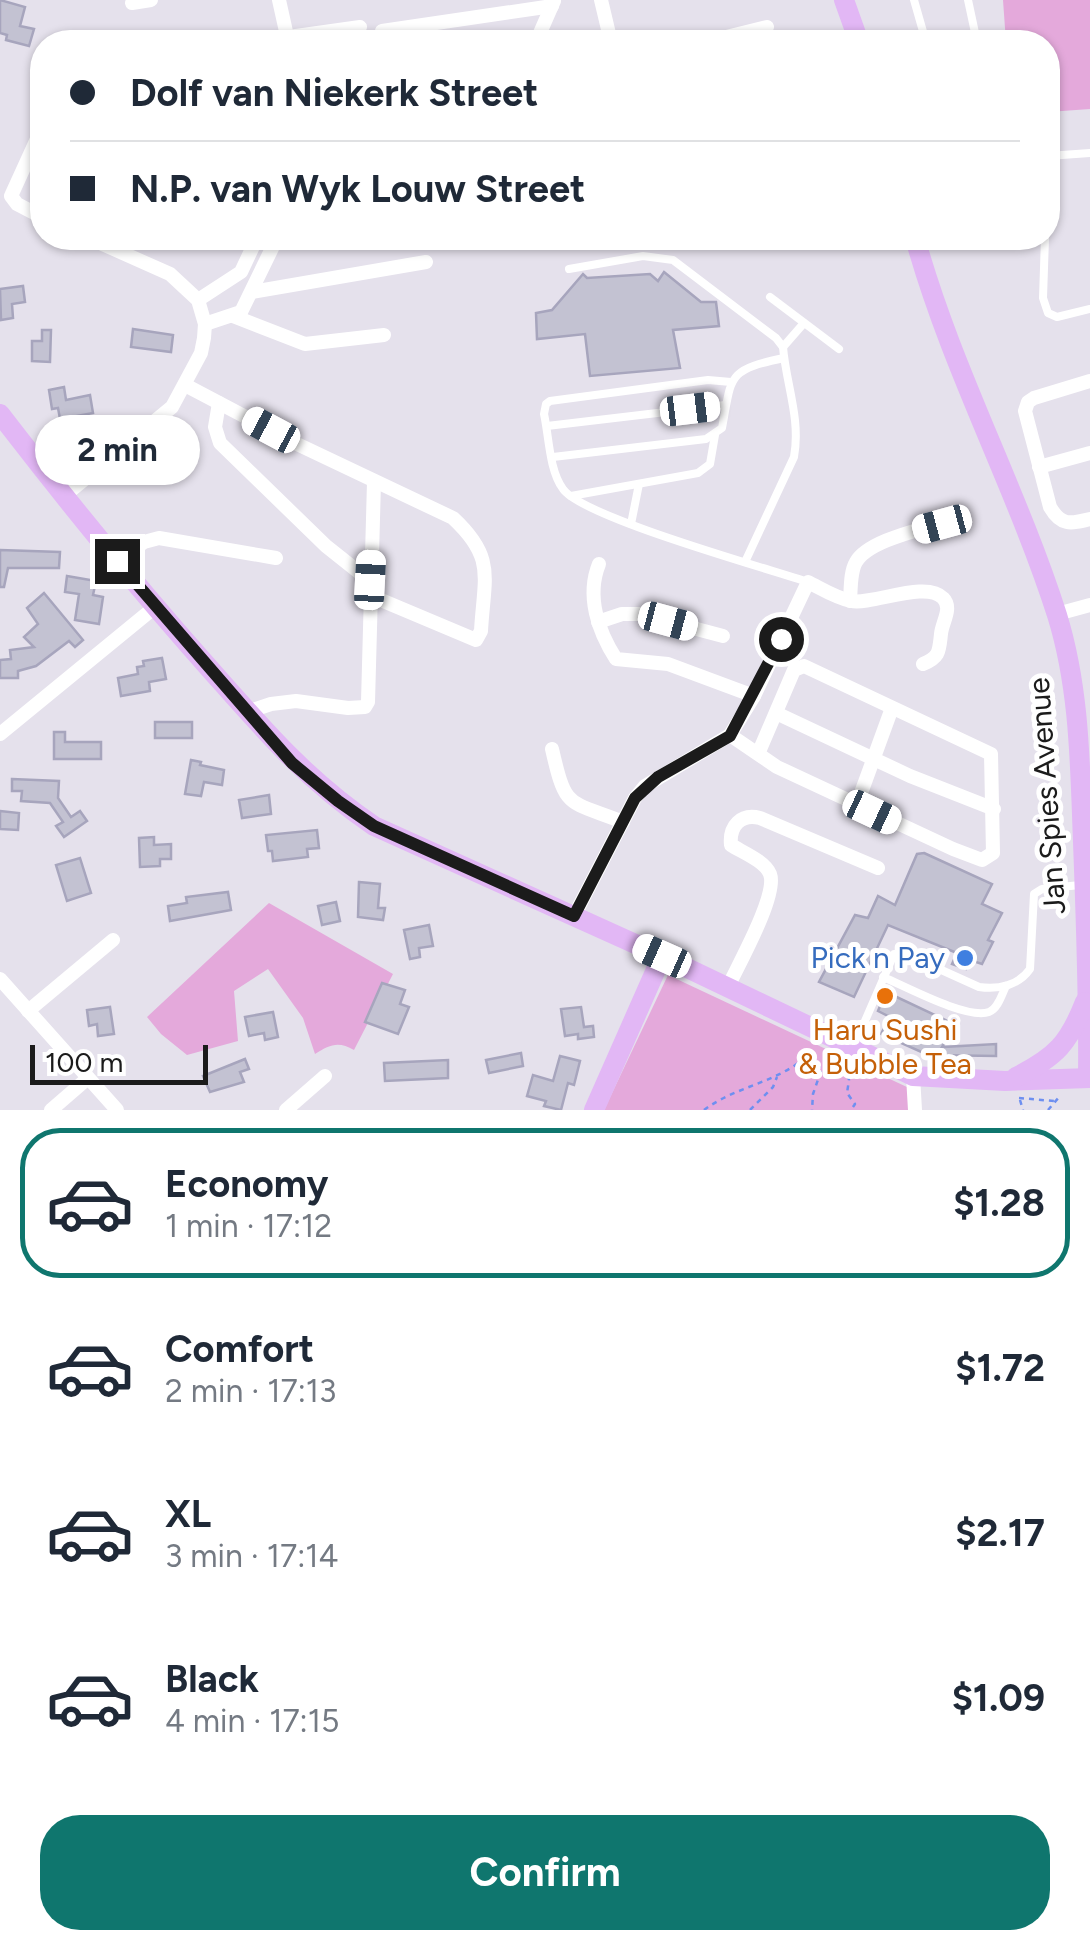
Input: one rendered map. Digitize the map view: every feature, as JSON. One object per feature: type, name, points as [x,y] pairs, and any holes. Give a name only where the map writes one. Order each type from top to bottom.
[{"type":"street","points":[[132,3],[151,0]]},
{"type":"street","points":[[278,0],[286,30]]},
{"type":"street","points":[[601,0],[608,30]]},
{"type":"street","points":[[844,0],[855,30]]},
{"type":"street","points":[[856,0],[859,30]]},
{"type":"street","points":[[388,30],[553,3]]},
{"type":"street","points":[[541,30],[553,3]]},
{"type":"street","points":[[336,30],[360,27]]},
{"type":"street","points":[[758,30],[767,28]]},
{"type":"street","points":[[30,155],[12,196],[17,204],[30,211]]},
{"type":"street","points":[[64,496],[172,407],[201,353],[205,324],[198,300],[170,274],[116,250]]},
{"type":"street","points":[[198,300],[241,272],[252,250]]},
{"type":"street","points":[[205,324],[233,316],[246,304],[271,250]]},
{"type":"street","name":"Jan Spies Avenue","points":[[919,250],[952,351],[1057,614],[1066,650],[1078,728],[1090,1007],[1089,1078]]},
{"type":"street","points":[[252,292],[426,262]]},
{"type":"street","points":[[233,316],[305,344],[384,335]]},
{"type":"street","points":[[1090,381],[1028,402],[1026,418],[1056,517],[1070,524],[1090,519]]},
{"type":"street","points":[[185,385],[453,518],[474,537],[484,560],[481,633],[476,640],[469,640],[369,588],[220,442],[215,427],[219,403]]},
{"type":"street","points":[[0,414],[155,608],[292,763],[374,826],[728,987],[850,1056],[913,1076],[1014,1091],[1089,1078]]},
{"type":"street","points":[[1039,467],[1090,453]]},
{"type":"street","points":[[248,712],[281,702],[365,706],[369,695],[374,482]]},
{"type":"street","points":[[850,601],[853,568],[858,558],[900,535],[942,524]]},
{"type":"street","points":[[117,561],[144,542],[159,538],[276,558]]},
{"type":"street","points":[[599,564],[594,597],[598,622],[620,661],[668,664],[754,696]]},
{"type":"street","points":[[574,916],[645,786],[730,736],[754,696],[808,582],[850,601],[864,602],[905,592],[938,594],[945,599],[948,610],[940,632],[940,652],[936,659],[923,664]]},
{"type":"street","points":[[1057,614],[1090,605]]},
{"type":"street","points":[[0,734],[155,608]]},
{"type":"street","points":[[598,622],[622,614],[640,614],[723,636]]},
{"type":"street","points":[[730,736],[758,754],[857,804],[982,860],[994,853],[991,754],[801,666],[794,670],[758,754]]},
{"type":"street","points":[[857,804],[892,708]]},
{"type":"street","points":[[776,713],[875,760],[994,809]]},
{"type":"street","points":[[552,749],[562,788],[570,801],[622,822]]},
{"type":"street","points":[[728,987],[769,897],[771,880],[766,868],[731,845],[731,833],[739,820],[760,818],[878,868]]},
{"type":"street","points":[[28,1011],[113,940]]},
{"type":"street","points":[[594,1110],[662,956]]},
{"type":"street","points":[[0,979],[117,1110]]},
{"type":"street","points":[[1014,1091],[1064,1045],[1089,991]]},
{"type":"street","points":[[286,1110],[325,1076]]},
{"type":"street","points":[[913,1076],[915,1110]]},
{"type":"street","points":[[52,1110],[88,1078]]},
{"type":"lane","points":[[914,0],[923,30]]},
{"type":"lane","points":[[968,0],[974,30]]},
{"type":"lane","points":[[1060,155],[1090,152]]},
{"type":"lane","points":[[1045,250],[1043,298],[1048,313],[1057,317],[1090,309]]},
{"type":"lane","points":[[568,268],[642,256],[673,260],[783,347],[797,442],[794,458],[746,562]]},
{"type":"lane","points":[[770,297],[839,349]]},
{"type":"lane","points":[[783,347],[804,322]]},
{"type":"lane","points":[[553,457],[706,439],[722,428],[726,391],[731,382],[749,367],[784,358]]},
{"type":"lane","points":[[731,382],[708,380],[556,399],[546,404],[553,457],[563,490],[631,524],[808,582]]},
{"type":"lane","points":[[547,426],[725,405]]},
{"type":"lane","points":[[572,496],[706,469],[715,435]]},
{"type":"lane","points":[[631,524],[640,484]]},
{"type":"lane","points":[[850,1056],[890,959],[898,952],[980,987],[1006,986],[1025,976],[1030,968],[1034,894],[1085,885]]},
{"type":"lane","points":[[882,977],[964,1011],[986,1013],[996,1006],[1006,986]]},
{"type":"path","points":[[704,1110],[777,1077],[807,1056],[822,1068],[812,1110]]},
{"type":"path","points":[[850,1056],[847,1093],[855,1104],[852,1110]]},
{"type":"path","points":[[750,1110],[773,1087],[777,1077]]},
{"type":"path","points":[[1014,1091],[1054,1101]]},
{"type":"path","points":[[1014,1091],[1024,1110]]},
{"type":"path","points":[[1048,1110],[1064,1092]]},
{"type":"shaded area","points":[[1003,0],[1090,0],[1090,109],[1060,111],[1060,30],[1005,30]]},
{"type":"shaded area","points":[[269,903],[393,974],[354,1050],[334,1045],[315,1054],[303,1018],[268,969],[234,991],[238,1041],[187,1055],[147,1017]]},
{"type":"shaded area","points":[[668,975],[909,1088],[909,1110],[604,1110]]},
{"type":"building","points":[[0,0],[25,7],[20,26],[34,29],[30,30],[29,46],[6,40],[7,35],[0,33]]},
{"type":"building","points":[[664,272],[701,302],[716,302],[719,326],[673,330],[680,368],[590,376],[585,334],[537,339],[536,313],[552,310],[583,274],[587,278],[650,274],[658,281]]},
{"type":"building","points":[[23,286],[25,302],[12,304],[13,318],[1,320],[0,289]]},
{"type":"building","points":[[133,329],[173,335],[171,352],[131,347]]},
{"type":"building","points":[[42,330],[51,330],[50,362],[32,361],[32,341],[42,341]]},
{"type":"building","points":[[64,387],[66,400],[90,395],[93,413],[61,424],[58,408],[52,409],[49,390]]},
{"type":"building","points":[[0,550],[60,552],[59,568],[8,568],[4,587],[0,587]]},
{"type":"building","points":[[67,576],[96,581],[93,595],[103,597],[99,624],[75,620],[79,594],[65,592]]},
{"type":"building","points":[[44,593],[83,640],[75,647],[69,641],[36,666],[18,671],[18,678],[0,678],[0,660],[11,659],[10,650],[34,647],[24,637],[38,624],[27,608]]},
{"type":"building","points":[[162,658],[166,679],[149,682],[150,691],[121,696],[118,678],[138,674],[137,667],[144,666],[143,661]]},
{"type":"building","points":[[155,722],[192,722],[192,738],[155,738]]},
{"type":"building","points":[[54,732],[65,732],[65,742],[101,742],[101,759],[54,759]]},
{"type":"building","points":[[191,760],[224,770],[222,785],[204,782],[201,796],[185,794]]},
{"type":"building","points":[[12,779],[59,781],[58,798],[71,817],[80,811],[87,821],[64,837],[56,826],[63,822],[50,803],[21,801],[22,791],[12,791]]},
{"type":"building","points":[[269,795],[271,814],[242,818],[239,800]]},
{"type":"building","points":[[0,811],[19,813],[18,830],[0,829]]},
{"type":"building","points":[[317,830],[319,848],[307,849],[308,857],[273,861],[266,835]]},
{"type":"building","points":[[154,837],[154,845],[171,844],[171,859],[160,859],[160,866],[140,867],[139,838]]},
{"type":"building","points":[[924,853],[992,884],[982,904],[1002,913],[988,940],[993,942],[982,964],[970,960],[966,969],[952,964],[957,953],[888,925],[854,997],[819,982],[855,915],[868,918],[878,896],[895,905],[917,854]]},
{"type":"building","points":[[80,858],[91,893],[67,901],[56,865]]},
{"type":"building","points":[[359,882],[380,884],[378,908],[385,908],[383,920],[358,917]]},
{"type":"building","points":[[228,892],[231,910],[170,921],[168,906],[187,903],[186,897]]},
{"type":"building","points":[[336,902],[340,921],[322,925],[318,906]]},
{"type":"building","points":[[429,925],[433,946],[419,948],[420,957],[410,959],[404,930]]},
{"type":"building","points":[[382,983],[405,990],[400,1004],[409,1007],[398,1034],[365,1022]]},
{"type":"building","points":[[886,992],[956,1025],[942,1047],[996,1044],[996,1056],[928,1055],[881,1034],[890,1017],[878,1011]]},
{"type":"building","points":[[110,1007],[114,1034],[98,1036],[97,1024],[89,1026],[87,1010]]},
{"type":"building","points":[[581,1007],[584,1027],[593,1026],[594,1037],[565,1036],[561,1009]]},
{"type":"building","points":[[273,1012],[278,1037],[265,1040],[264,1033],[249,1036],[245,1017]]},
{"type":"building","points":[[521,1053],[523,1066],[489,1073],[486,1060]]},
{"type":"building","points":[[560,1056],[580,1061],[574,1085],[568,1083],[561,1110],[527,1096],[533,1075],[553,1081]]},
{"type":"building","points":[[245,1059],[249,1069],[240,1072],[244,1082],[210,1092],[203,1076]]},
{"type":"building","points":[[448,1060],[448,1078],[385,1081],[384,1063]]},
{"type":"place","name":"Pick n Pay","points":[[965,958]]},
{"type":"place","name":"Haru Sushi & Bubble Tea","points":[[885,996]]},
{"type":"route","points":[[117,561],[292,763],[338,801],[374,826],[574,916],[635,798],[658,777],[730,736],[781,639]]}]
